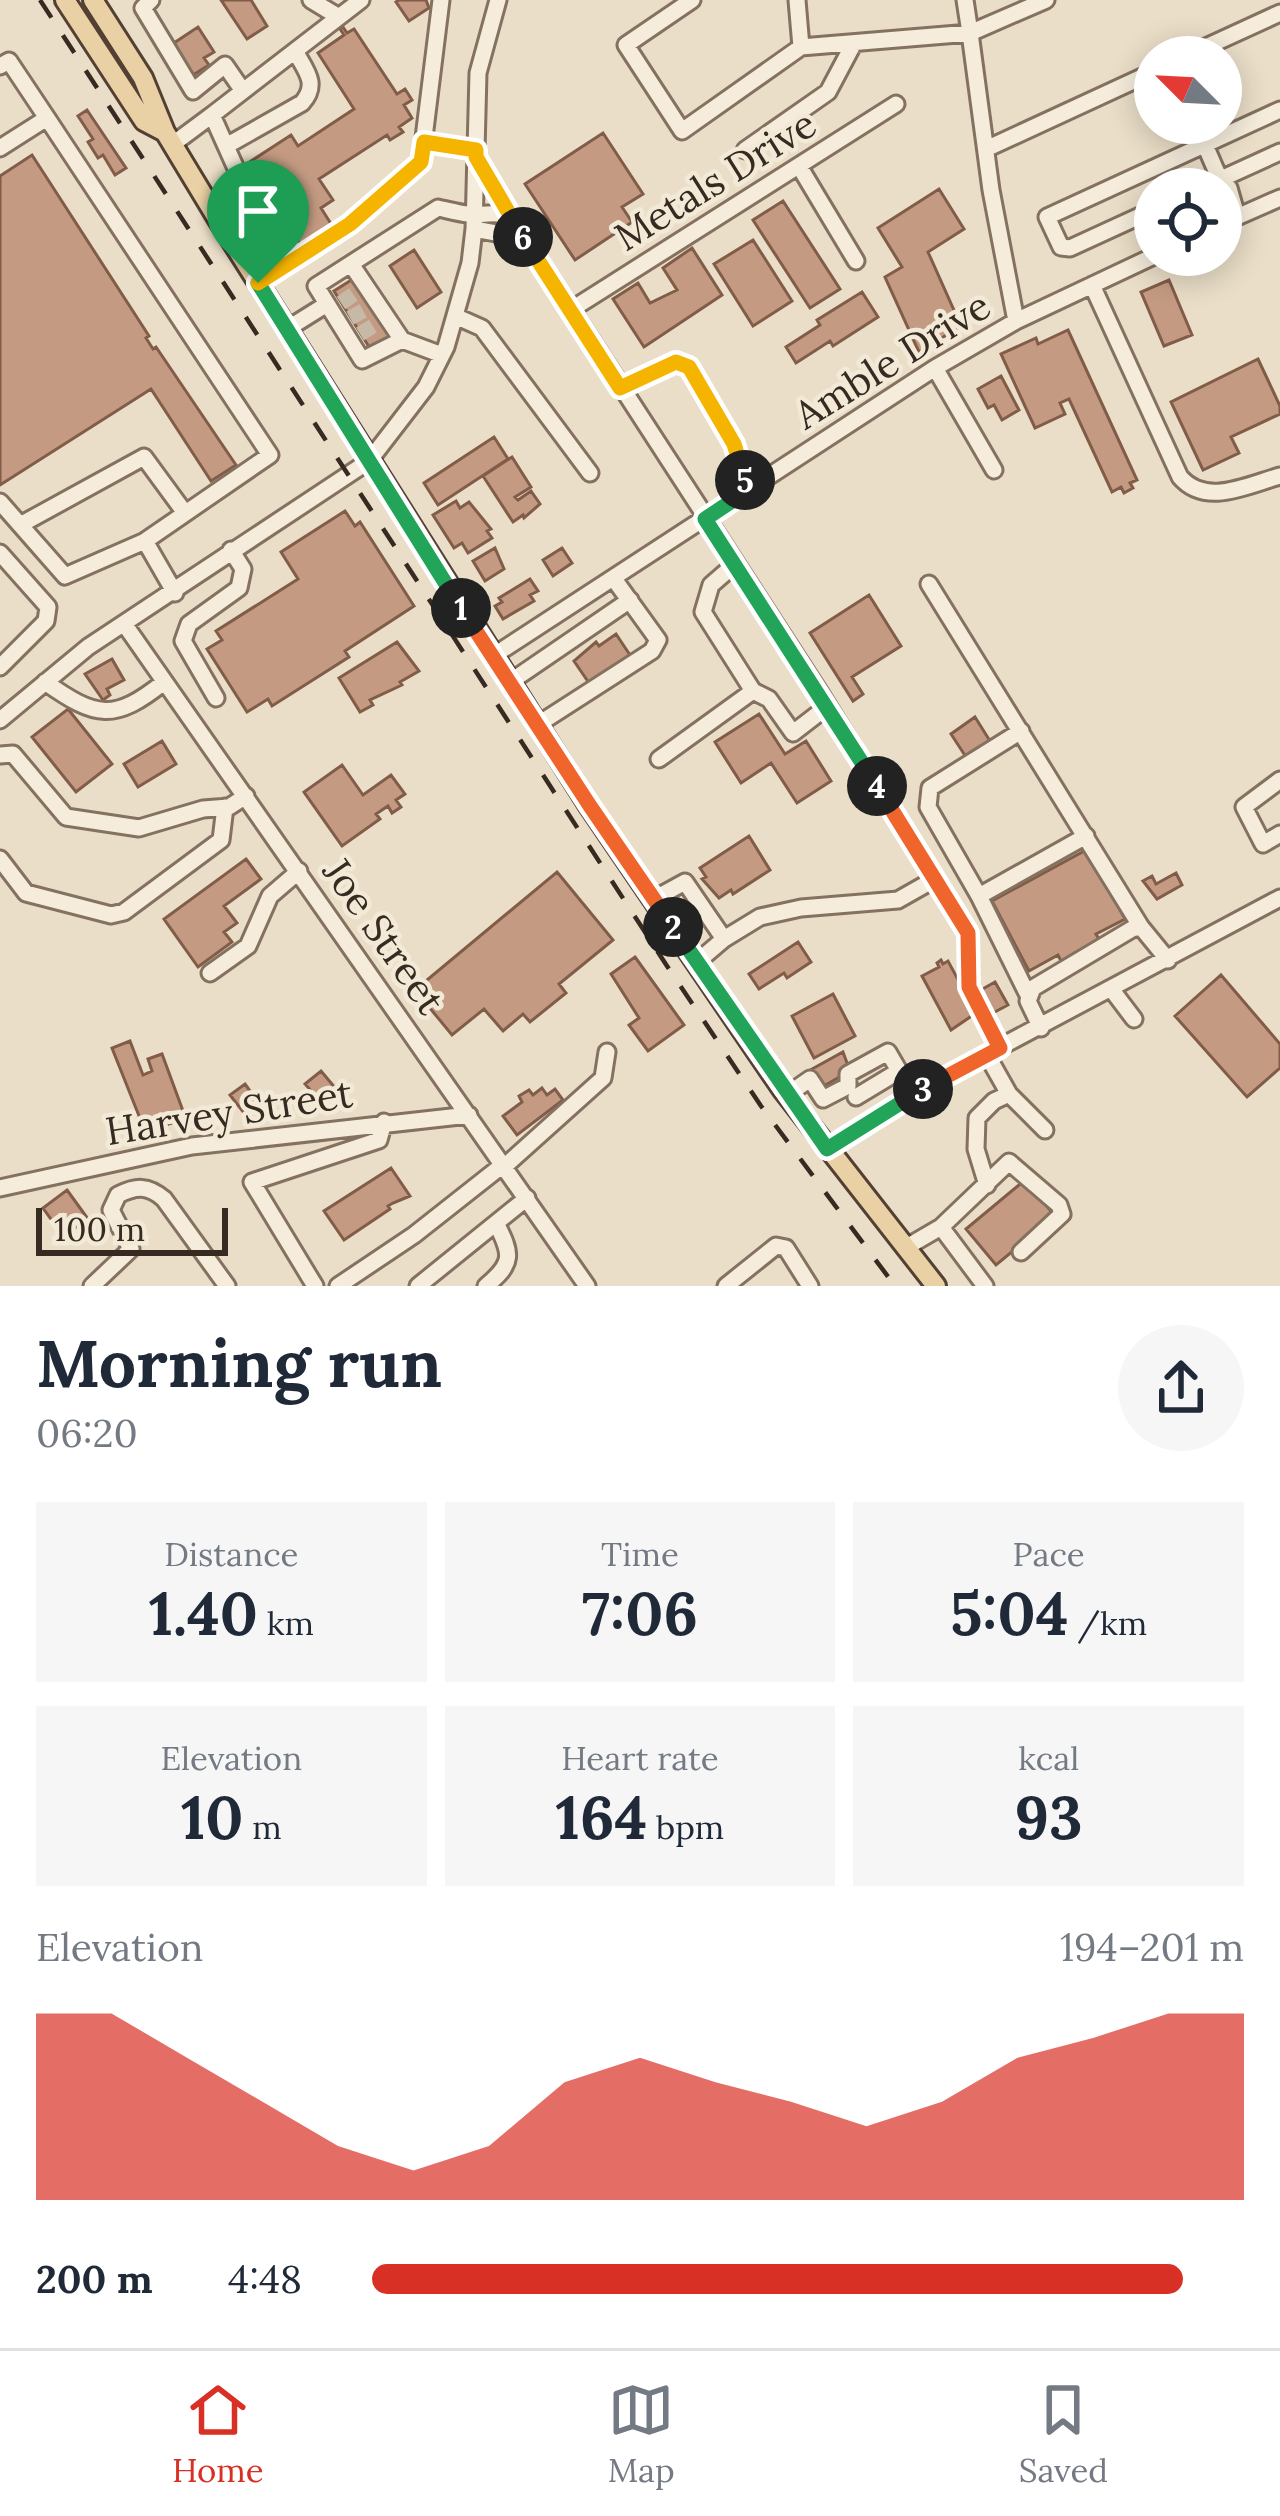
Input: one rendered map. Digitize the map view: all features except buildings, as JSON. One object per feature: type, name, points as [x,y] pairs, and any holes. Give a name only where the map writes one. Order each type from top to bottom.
[{"type":"main road","points":[[65,0],[144,121],[169,138]]},
{"type":"main road","points":[[93,0],[143,78],[169,138],[537,725],[787,1095],[936,1286]]},
{"type":"street","points":[[152,0],[143,8],[193,91],[225,64],[243,91]]},
{"type":"street","points":[[310,0],[339,17]]},
{"type":"street","points":[[169,138],[212,115],[361,0]]},
{"type":"street","points":[[258,283],[350,224],[421,162],[441,0]]},
{"type":"street","points":[[0,719],[88,647],[369,461],[426,387],[455,316],[474,222],[478,74],[498,0]]},
{"type":"street","points":[[692,0],[626,45],[682,131],[801,47],[970,33],[1046,0]]},
{"type":"street","points":[[796,0],[801,47]]},
{"type":"street","points":[[965,0],[991,190],[1016,321]]},
{"type":"street","points":[[1230,36],[1280,13]]},
{"type":"street","points":[[745,150],[828,92],[854,43]]},
{"type":"street","points":[[226,146],[302,103],[311,92],[312,81],[295,51]]},
{"type":"street","points":[[0,67],[9,61],[270,455],[145,541],[65,576],[0,502]]},
{"type":"street","points":[[986,149],[1134,81]]},
{"type":"street","name":"Metals Drive","points":[[569,311],[896,104]]},
{"type":"street","points":[[1155,168],[1280,110]]},
{"type":"street","points":[[212,115],[238,173],[292,261]]},
{"type":"street","points":[[0,148],[47,118]]},
{"type":"street","points":[[424,142],[476,153],[531,253],[828,706],[957,916],[970,942],[969,987],[1010,1094],[1045,1130]]},
{"type":"street","points":[[1205,145],[1214,168]]},
{"type":"street","points":[[1242,181],[1280,152]]},
{"type":"street","points":[[800,166],[856,261]]},
{"type":"street","points":[[1134,177],[1047,217],[1061,248],[1134,219]]},
{"type":"street","points":[[1242,195],[1280,198]]},
{"type":"street","points":[[401,340],[362,360],[355,337],[316,286],[438,208],[507,235],[531,253]]},
{"type":"street","points":[[474,222],[487,211],[504,214],[521,232]]},
{"type":"street","points":[[351,264],[401,340],[442,355]]},
{"type":"street","name":"Amble Drive","points":[[493,656],[935,368],[1016,321],[1134,265]]},
{"type":"street","points":[[1092,285],[1180,477],[1197,492],[1214,494],[1280,476]]},
{"type":"street","points":[[287,329],[333,305]]},
{"type":"street","points":[[455,316],[482,328],[590,473]]},
{"type":"street","points":[[620,388],[676,362],[689,367],[734,444],[750,489]]},
{"type":"street","points":[[935,368],[994,470]]},
{"type":"street","points":[[20,525],[144,457],[185,513]]},
{"type":"street","points":[[145,541],[176,592]]},
{"type":"street","points":[[216,698],[183,641],[189,624],[238,588],[243,569],[231,550]]},
{"type":"street","points":[[0,553],[48,607],[46,621],[0,667]]},
{"type":"street","points":[[734,565],[711,585],[703,612],[753,691],[769,699],[793,733],[828,706]]},
{"type":"street","points":[[537,725],[652,651],[658,640],[614,578]]},
{"type":"street","points":[[928,584],[1141,927],[1168,960]]},
{"type":"street","points":[[510,682],[630,600]]},
{"type":"street","name":"Joe Street","points":[[125,625],[587,1286]]},
{"type":"street","points":[[45,682],[74,702],[105,714],[126,708],[164,682]]},
{"type":"street","points":[[659,758],[753,691]]},
{"type":"street","points":[[1021,731],[930,788],[928,807],[979,896],[1042,1028]]},
{"type":"street","points":[[0,755],[13,754],[66,817],[139,828],[225,807],[245,796]]},
{"type":"street","points":[[1280,780],[1244,807],[1264,844],[1280,835]]},
{"type":"street","points":[[0,859],[26,893],[111,915],[124,912],[221,839],[225,807]]},
{"type":"street","points":[[979,896],[1086,836]]},
{"type":"street","points":[[210,973],[248,946],[270,896],[299,871]]},
{"type":"street","points":[[698,962],[760,916],[898,900],[935,879]]},
{"type":"street","points":[[654,899],[685,882],[724,939]]},
{"type":"street","points":[[827,1149],[914,1095],[1280,898]]},
{"type":"street","points":[[1028,994],[1141,927]]},
{"type":"street","points":[[1112,990],[1134,1019]]},
{"type":"street","points":[[338,1286],[504,1165],[602,1078],[607,1052]]},
{"type":"street","points":[[871,1120],[852,1091],[848,1074],[868,1076],[888,1052],[914,1095]]},
{"type":"street","points":[[787,1095],[810,1079],[823,1099],[852,1091]]},
{"type":"street","points":[[987,1186],[976,1149],[977,1118],[994,1101],[1010,1094]]},
{"type":"street","name":"Harvey Street","points":[[0,1188],[192,1146],[469,1114]]},
{"type":"street","points":[[315,1286],[252,1183],[379,1140],[384,1122]]},
{"type":"street","points":[[905,1247],[941,1226],[1010,1162],[1059,1205],[1061,1214],[1054,1226],[1022,1252]]},
{"type":"street","points":[[92,1286],[131,1249],[111,1210],[118,1195],[136,1186],[164,1199],[226,1286]]},
{"type":"street","points":[[418,1286],[527,1198]]},
{"type":"street","points":[[486,1286],[504,1272],[508,1262],[508,1245],[496,1223]]},
{"type":"street","points":[[941,1226],[985,1286]]},
{"type":"street","points":[[726,1286],[776,1246],[787,1248],[810,1286]]},
{"type":"tunnel","points":[[341,303],[363,288]]},
{"type":"tunnel","points":[[350,318],[374,305]]},
{"type":"tunnel","points":[[360,334],[383,320]]},
{"type":"railway","points":[[40,0],[667,966],[761,1106],[895,1286]]},
{"type":"route","points":[[424,142],[476,150],[531,253],[620,388],[676,362],[689,367],[734,444],[750,489],[705,519],[820,693],[968,933],[969,987],[1000,1048],[827,1149],[590,806],[258,283],[350,224],[421,162],[424,142]]}]
